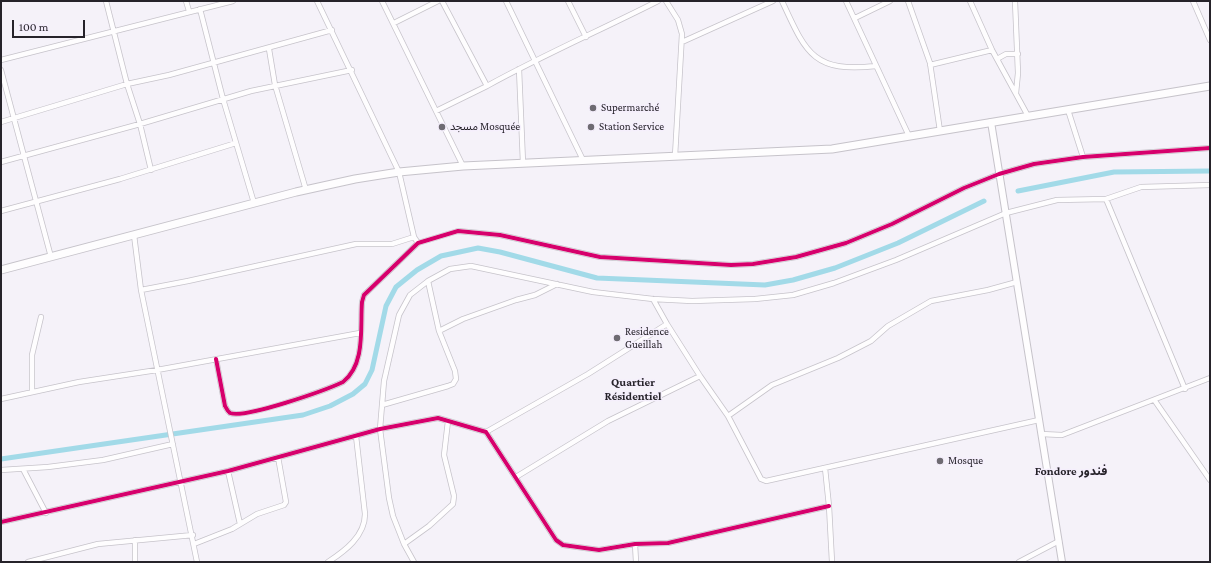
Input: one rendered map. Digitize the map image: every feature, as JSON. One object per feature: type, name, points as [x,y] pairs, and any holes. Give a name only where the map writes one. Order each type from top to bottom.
[{"type":"highway","points":[[1,270],[306,190],[355,179],[399,172],[464,166],[832,148],[1210,86]]},
{"type":"main road","points":[[991,122],[1062,562]]},
{"type":"street","points":[[106,1],[115,31],[127,84],[140,124],[152,170]]},
{"type":"street","points":[[186,1],[189,11]]},
{"type":"street","points":[[1,60],[200,8],[233,1]]},
{"type":"street","points":[[317,1],[352,70],[399,172],[414,237],[418,243]]},
{"type":"street","points":[[382,1],[464,166]]},
{"type":"street","points":[[394,23],[438,1]]},
{"type":"street","points":[[442,1],[487,86]]},
{"type":"street","points":[[506,1],[583,160]]},
{"type":"street","points":[[568,1],[586,37]]},
{"type":"street","points":[[436,111],[487,86],[519,68],[658,1]]},
{"type":"street","points":[[666,1],[681,27],[682,42],[676,156]]},
{"type":"street","points":[[682,42],[773,1]]},
{"type":"street","points":[[782,1],[801,40],[814,57],[832,65],[852,68],[876,66]]},
{"type":"street","points":[[846,1],[909,136]]},
{"type":"street","points":[[855,18],[890,1]]},
{"type":"street","points":[[908,1],[918,26],[930,65],[940,131]]},
{"type":"street","points":[[970,1],[992,50],[1028,116]]},
{"type":"street","points":[[1015,1],[1018,54],[1016,94]]},
{"type":"street","points":[[1193,1],[1210,40]]},
{"type":"street","points":[[200,8],[223,100],[254,203]]},
{"type":"street","points":[[1,122],[16,119],[127,84],[269,48],[332,30]]},
{"type":"street","points":[[269,48],[276,85],[306,190]]},
{"type":"street","points":[[930,65],[992,50]]},
{"type":"street","points":[[997,59],[1006,54],[1018,54]]},
{"type":"street","points":[[519,68],[523,163]]},
{"type":"street","points":[[1,70],[16,119],[36,202],[52,257]]},
{"type":"street","points":[[1,162],[276,85],[352,70]]},
{"type":"street","points":[[1068,110],[1083,157]]},
{"type":"street","points":[[1,211],[152,170],[236,143]]},
{"type":"street","points":[[216,359],[228,411],[236,414],[294,401],[343,382],[348,378],[359,356],[362,298],[418,243],[458,230],[500,235],[600,257],[731,265],[753,264],[796,257],[846,243],[892,224],[964,188],[999,174],[1034,164],[1083,157],[1210,148]]},
{"type":"street","points":[[414,562],[404,544],[393,516],[389,498],[380,428],[384,381],[399,315],[410,295],[428,281],[450,269],[471,266],[593,292],[653,299],[692,301],[755,299],[793,295],[834,283],[896,260],[1006,213],[1057,200],[1106,199],[1141,187],[1210,185]]},
{"type":"street","points":[[1106,199],[1185,388]]},
{"type":"street","points":[[134,235],[141,290],[172,444],[193,535],[197,562]]},
{"type":"street","points":[[141,290],[188,282],[349,245],[392,244],[414,237]]},
{"type":"street","points":[[382,405],[453,384],[456,379],[455,371],[439,331],[428,281]]},
{"type":"street","points":[[728,416],[772,385],[838,358],[871,341],[888,326],[931,301],[988,290],[1017,282]]},
{"type":"street","points":[[439,331],[463,319],[516,300],[535,296],[557,284]]},
{"type":"street","points":[[653,299],[700,376],[728,416],[763,480],[766,481],[1039,420]]},
{"type":"street","points":[[32,392],[32,355],[41,317]]},
{"type":"street","points":[[486,432],[588,374],[667,324]]},
{"type":"street","points":[[1,399],[79,382],[157,370],[360,333]]},
{"type":"street","points":[[516,477],[608,421],[700,376]]},
{"type":"street","points":[[1041,434],[1062,435],[1155,401],[1210,378]]},
{"type":"street","points":[[1155,401],[1210,480]]},
{"type":"street","points":[[1,522],[46,513],[181,481],[228,472],[380,428],[438,418],[486,432],[556,540],[563,545],[599,550],[635,544],[668,543],[829,506]]},
{"type":"street","points":[[404,544],[429,526],[453,504],[454,496],[444,456],[448,421]]},
{"type":"street","points":[[328,562],[337,556],[360,534],[364,527],[365,514],[356,436]]},
{"type":"street","points":[[1,470],[103,460],[172,444]]},
{"type":"street","points":[[194,544],[240,524],[257,514],[284,505],[286,502],[278,457]]},
{"type":"street","points":[[825,468],[832,562]]},
{"type":"street","points":[[23,469],[46,513]]},
{"type":"street","points":[[228,472],[240,524]]},
{"type":"street","points":[[28,562],[98,544],[193,535]]},
{"type":"street","points":[[134,562],[135,540]]},
{"type":"street","points":[[1019,562],[1059,541]]},
{"type":"street","points":[[635,544],[636,562]]},
{"type":"waterway","points":[[1018,191],[1114,172],[1210,171]]},
{"type":"waterway","points":[[1,459],[303,415],[330,406],[353,394],[365,384],[372,370],[386,306],[396,287],[417,270],[441,256],[478,248],[500,252],[597,278],[765,285],[793,280],[835,268],[898,243],[984,201]]},
{"type":"cycle path","points":[[216,359],[225,406],[230,413],[238,414],[268,408],[304,397],[343,382],[350,374],[359,355],[362,302],[364,295],[418,243],[458,231],[500,235],[600,257],[731,265],[753,264],[796,257],[846,243],[892,224],[964,188],[999,174],[1034,164],[1083,157],[1210,148]]},
{"type":"cycle path","points":[[1,522],[228,471],[380,429],[438,418],[486,432],[556,540],[563,545],[599,550],[635,544],[668,543],[829,506]]},
{"type":"place","name":"Supermarché","points":[[593,108]]},
{"type":"place","name":"مسجد Mosquée","points":[[442,127]]},
{"type":"place","name":"Station Service","points":[[591,127]]},
{"type":"place","name":"Residence Gueillah","points":[[617,338]]},
{"type":"place","name":"Mosque","points":[[940,461]]},
{"type":"district","name":"Quartier Résidentiel","points":[[633,389]]},
{"type":"district","name":"Fondore فندور","points":[[1071,471]]}]
